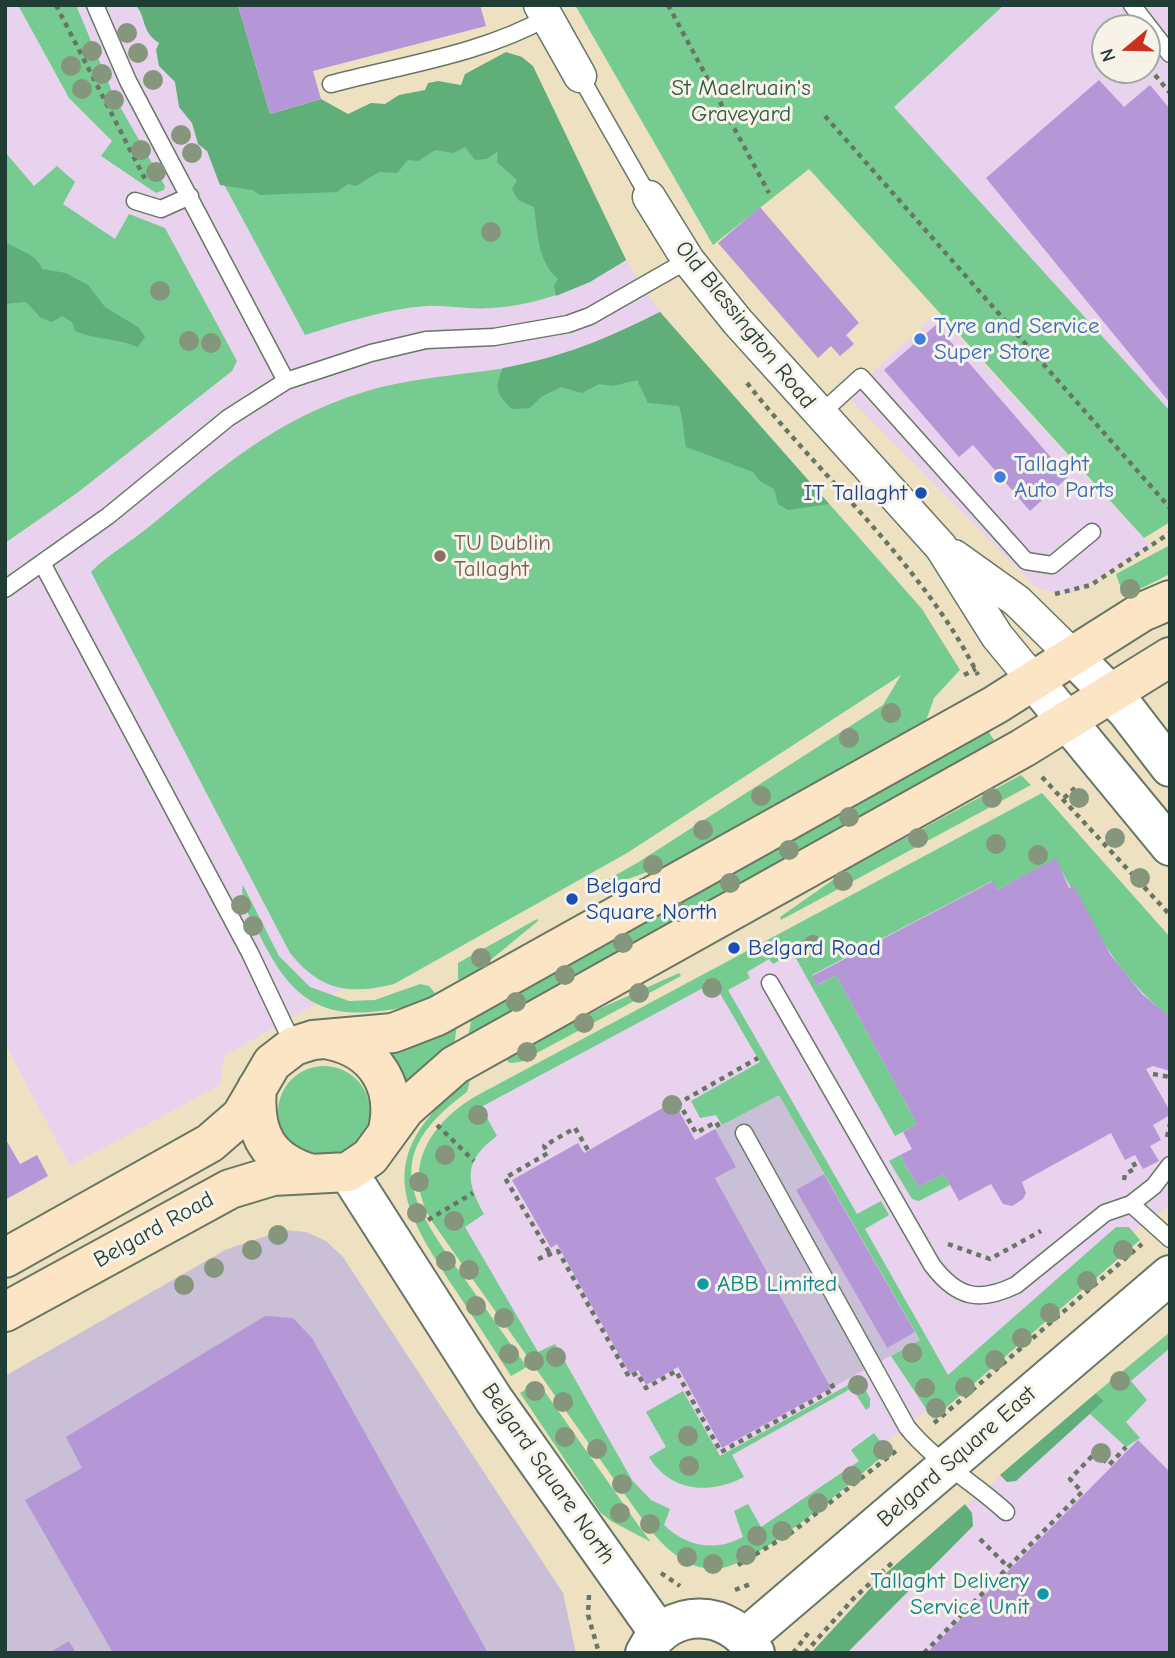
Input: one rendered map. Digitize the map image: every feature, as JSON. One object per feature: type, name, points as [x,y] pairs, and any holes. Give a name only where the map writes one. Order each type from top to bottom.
[{"type":"main road","points":[[311,1043],[393,1033],[437,1016],[1034,681],[1142,612],[1170,600]]},
{"type":"main road","points":[[257,1088],[257,1122],[264,1140],[276,1156],[294,1169],[330,1173],[370,1157],[388,1130],[424,1090],[455,1065],[1066,721],[1170,657]]},
{"type":"main road","points":[[311,1043],[358,1049],[375,1063],[390,1092],[388,1130]]},
{"type":"main road","name":"Belgard Road","points":[[5,1258],[210,1143],[241,1116],[272,1063],[311,1043]]},
{"type":"main road","name":"Belgard Road","points":[[5,1312],[230,1189],[267,1177],[330,1173]]},
{"type":"street","name":"Old Blessington Road","points":[[543,11],[580,76]]},
{"type":"street","name":"Old Blessington Road","points":[[649,197],[688,260],[819,415],[941,547],[997,636],[1170,846]]},
{"type":"street","name":"Old Blessington Road","points":[[941,547],[1017,601],[1109,693],[1170,767]]},
{"type":"street","name":"Belgard Square North","points":[[330,1173],[494,1400],[652,1643]]},
{"type":"street","name":"Belgard Square East","points":[[750,1646],[948,1465],[1170,1275]]},
{"type":"street","points":[[652,1643],[683,1619],[704,1617],[724,1622],[750,1646]]},
{"type":"lane","points":[[95,5],[102,27],[128,81],[286,382]]},
{"type":"lane","points":[[1132,5],[1170,54]]},
{"type":"lane","points":[[331,84],[476,46],[525,30],[543,11]]},
{"type":"lane","name":"Old Blessington Road","points":[[580,76],[649,197]]},
{"type":"lane","points":[[135,201],[161,209],[190,197]]},
{"type":"lane","points":[[5,589],[108,516],[186,449],[286,382],[371,353],[426,340],[495,337],[568,324],[590,316],[688,260]]},
{"type":"lane","points":[[819,415],[861,377],[1026,561],[1052,565],[1092,532]]},
{"type":"lane","points":[[42,563],[244,941],[311,1043]]},
{"type":"lane","points":[[770,983],[932,1265],[945,1282],[959,1292],[979,1296],[998,1293],[1016,1285],[1105,1213],[1131,1204],[1154,1186],[1170,1165]]},
{"type":"lane","points":[[744,1133],[907,1427],[927,1450],[978,1486],[1006,1512]]},
{"type":"lane","points":[[1131,1204],[1170,1239]]},
{"type":"path","points":[[56,5],[148,184]]},
{"type":"path","points":[[668,5],[769,193]]},
{"type":"path","points":[[825,116],[1170,509]]},
{"type":"path","points":[[741,376],[919,584],[947,622],[980,678]]},
{"type":"path","points":[[964,675],[982,665]]},
{"type":"path","points":[[1040,774],[1170,915]]},
{"type":"path","points":[[1064,798],[1081,783]]},
{"type":"path","points":[[719,1127],[716,1122],[696,1133],[679,1103],[758,1058]]},
{"type":"path","points":[[1153,1074],[1170,1076]]},
{"type":"path","points":[[1167,1137],[1170,1124]]},
{"type":"path","points":[[440,1127],[474,1161]]},
{"type":"path","points":[[505,1178],[548,1153],[544,1146],[575,1128],[588,1150]]},
{"type":"path","points":[[1122,1188],[1125,1174],[1136,1168],[1131,1157]]},
{"type":"path","points":[[505,1178],[512,1180]]},
{"type":"path","points":[[505,1178],[549,1252]]},
{"type":"path","points":[[428,1220],[473,1193]]},
{"type":"path","points":[[946,1243],[990,1259],[1050,1227]]},
{"type":"path","points":[[933,1423],[1143,1243]]},
{"type":"path","points":[[538,1259],[549,1252],[558,1251],[628,1375],[637,1373],[646,1388],[676,1371],[721,1451],[834,1390],[831,1383]]},
{"type":"path","points":[[738,1565],[791,1533],[901,1447]]},
{"type":"path","points":[[924,1653],[1082,1492],[1070,1479],[1096,1452],[1109,1465],[1126,1447]]},
{"type":"path","points":[[980,1539],[1008,1567]]},
{"type":"path","points":[[805,1653],[853,1599],[894,1561]]},
{"type":"path","points":[[654,1566],[682,1588],[691,1591]]},
{"type":"path","points":[[732,1591],[756,1582]]},
{"type":"path","points":[[588,1615],[599,1653]]},
{"type":"path","points":[[794,1647],[800,1653]]},
{"type":"shaded area","name":"TU Dublin Tallaght","points":[[5,5],[170,5],[220,177],[538,81],[626,260],[660,312],[922,609],[931,624],[902,674],[627,853],[394,984],[369,990],[342,989],[224,1056],[220,1085],[70,1166],[5,1044]]},
{"type":"shaded area","points":[[1004,5],[1170,5],[1170,411],[893,107]]},
{"type":"shaded area","points":[[937,313],[1151,546],[1076,592],[1065,594],[1037,588],[847,396]]},
{"type":"shaded area","points":[[1047,799],[1170,937],[1170,1205],[1134,1231],[950,1392],[766,1538],[744,1553],[680,1550],[435,1218],[423,1157],[429,1142],[478,1101]]},
{"type":"shaded area","points":[[779,1094],[824,1174],[797,1190],[886,1347],[915,1332],[920,1340],[831,1388],[715,1178],[735,1167],[715,1129]]},
{"type":"shaded area","points":[[284,1230],[306,1232],[326,1241],[343,1257],[563,1593],[576,1653],[5,1653],[5,1376],[225,1250]]},
{"type":"shaded area","points":[[1170,1332],[1170,1653],[811,1653],[877,1581]]},
{"type":"green space","points":[[18,5],[76,5],[114,96],[165,186],[164,190],[156,193],[101,156],[112,141],[69,98]]},
{"type":"green space","points":[[135,5],[238,5],[270,114],[321,99],[348,114],[371,103],[385,104],[399,95],[425,90],[428,83],[438,81],[461,85],[465,74],[506,52],[522,57],[533,66],[626,260],[590,282],[556,296],[554,286],[558,279],[542,255],[534,207],[518,200],[512,189],[517,180],[497,162],[498,151],[487,159],[475,160],[465,147],[453,153],[435,150],[418,161],[408,160],[397,173],[379,172],[356,186],[348,184],[337,192],[260,195],[252,190],[220,185],[207,151],[198,144],[192,123],[179,107],[175,82],[159,66],[156,50],[159,43],[149,34]]},
{"type":"green space","name":"St Maelruain's Graveyard","points":[[575,5],[1004,5],[894,107],[1170,411],[1170,522],[1144,538],[809,169],[713,245]]},
{"type":"green space","points":[[538,81],[626,260],[578,286],[528,303],[483,308],[434,306],[396,310],[305,335],[220,177]]},
{"type":"green space","points":[[5,152],[34,186],[57,166],[75,182],[63,204],[115,239],[129,214],[165,228],[237,361],[232,371],[77,493],[5,543]]},
{"type":"green space","points":[[5,241],[31,255],[42,269],[66,273],[88,285],[105,307],[138,327],[145,337],[138,347],[75,331],[72,322],[62,316],[52,322],[41,318],[26,302],[5,304]]},
{"type":"green space","points":[[660,312],[922,609],[960,670],[934,698],[926,721],[677,861],[595,891],[593,888],[637,863],[883,705],[901,675],[627,853],[394,984],[349,989],[324,982],[301,966],[290,953],[91,572],[225,466],[303,416],[332,403],[386,386],[520,366],[558,357],[602,340]]},
{"type":"green space","points":[[660,312],[829,504],[788,510],[778,504],[774,489],[761,482],[753,472],[686,447],[679,406],[648,403],[637,380],[613,386],[599,384],[582,393],[561,387],[541,397],[530,408],[512,409],[500,395],[498,381],[503,368],[584,346]]},
{"type":"green space","points":[[1170,545],[1170,574],[1124,597],[1116,574]]},
{"type":"green space","points":[[988,731],[996,743],[468,1037],[472,1016]]},
{"type":"green space","points":[[1021,775],[1031,785],[781,920],[780,917],[850,868]]},
{"type":"green space","points":[[1042,793],[1170,937],[1170,1017],[1151,1001],[1118,964],[1055,859],[997,890],[992,881],[812,975],[818,985],[836,975],[917,1124],[895,1136],[793,953],[773,964],[769,959],[747,972],[750,978],[728,990],[857,1214],[881,1201],[889,1215],[865,1229],[948,1375],[1116,1227],[1129,1227],[1140,1240],[933,1419],[891,1356],[920,1340],[779,1095],[722,1125],[716,1115],[700,1118],[691,1101],[760,1062],[711,978],[703,982],[705,987],[481,1107],[497,1136],[473,1162],[473,1191],[484,1214],[465,1227],[538,1352],[555,1344],[632,1480],[651,1500],[670,1509],[664,1525],[682,1538],[702,1545],[733,1542],[743,1537],[734,1511],[748,1504],[761,1527],[859,1461],[851,1450],[874,1433],[888,1452],[804,1521],[754,1554],[733,1565],[715,1569],[693,1565],[666,1547],[645,1523],[433,1223],[419,1185],[424,1151],[432,1135],[444,1121],[476,1096]]},
{"type":"green space","points":[[243,885],[279,956],[310,987],[349,1001],[375,1000],[420,984],[429,986],[435,993],[408,1006],[379,1011],[356,1013],[319,1005],[291,985],[269,953],[246,910]]},
{"type":"green space","points":[[537,919],[538,921],[476,972],[458,980],[458,963]]},
{"type":"green space","points":[[679,973],[681,976],[520,1062],[510,1063],[504,1058],[601,1008]]},
{"type":"green space","points":[[457,1024],[454,1047],[406,1088],[399,1066],[385,1048]]},
{"type":"green space","points":[[324,1066],[342,1069],[357,1079],[367,1094],[370,1112],[367,1130],[357,1145],[342,1155],[324,1158],[306,1155],[291,1145],[281,1130],[278,1112],[281,1094],[291,1079],[306,1069]]},
{"type":"green space","points":[[470,1080],[467,1092],[440,1114],[423,1136],[413,1156],[412,1177],[416,1198],[426,1221],[527,1367],[511,1376],[426,1243],[408,1202],[405,1181],[406,1160],[415,1138],[443,1100]]},
{"type":"green space","points":[[900,1155],[918,1187],[944,1174],[950,1185],[919,1201],[912,1199],[889,1161]]},
{"type":"green space","points":[[1170,1332],[1170,1348],[1131,1381],[1147,1400],[1126,1422],[1140,1438],[1126,1447],[1090,1414],[1104,1401],[1096,1393]]},
{"type":"green space","points":[[859,1379],[870,1398],[870,1407],[866,1410],[852,1388],[732,1455],[744,1477],[731,1483],[704,1488],[679,1483],[658,1469],[649,1457],[666,1447],[646,1412],[683,1391],[720,1456]]},
{"type":"green space","points":[[538,1382],[651,1542],[611,1521],[600,1512],[520,1393]]},
{"type":"green space","points":[[1096,1393],[1104,1401],[1016,1481],[1007,1482],[1000,1475]]},
{"type":"green space","points":[[965,1504],[972,1513],[973,1526],[847,1653],[811,1653],[877,1581]]},
{"type":"building","points":[[238,5],[480,5],[486,26],[313,71],[321,99],[270,114]]},
{"type":"building","points":[[1094,84],[1103,84],[1124,107],[1150,85],[1170,109],[1170,403],[986,178]]},
{"type":"building","points":[[760,207],[859,323],[846,335],[854,344],[840,356],[831,346],[818,358],[718,243]]},
{"type":"building","points":[[936,325],[1068,477],[1030,511],[973,445],[959,457],[884,370]]},
{"type":"building","points":[[1056,858],[1069,888],[1074,886],[1110,954],[1142,994],[1170,1017],[1170,1071],[1153,1066],[1146,1069],[1170,1111],[1170,1115],[1153,1125],[1161,1140],[1150,1146],[1159,1161],[1143,1169],[1135,1155],[1125,1160],[1111,1133],[1022,1182],[1026,1193],[1023,1199],[1012,1206],[1003,1204],[991,1184],[959,1201],[944,1174],[918,1187],[900,1155],[912,1149],[903,1132],[917,1124],[836,975],[817,985],[812,976],[993,881],[997,890]]},
{"type":"building","name":"ABB Limited","points":[[666,1106],[671,1112],[678,1109],[695,1140],[715,1129],[736,1167],[715,1178],[831,1388],[722,1448],[678,1367],[646,1385],[638,1370],[630,1374],[557,1244],[551,1248],[512,1180],[578,1143],[584,1153]]},
{"type":"building","points":[[5,1138],[20,1164],[37,1155],[48,1176],[5,1200]]},
{"type":"building","points":[[824,1174],[915,1332],[887,1348],[796,1190]]},
{"type":"building","points":[[265,1316],[293,1318],[312,1338],[488,1653],[113,1653],[25,1500],[82,1468],[66,1437]]},
{"type":"building","points":[[1138,1440],[1170,1472],[1170,1653],[927,1653]]},
{"type":"building","points":[[69,1641],[76,1653],[49,1653]]},
{"type":"place","name":"Tyre and Service Super Store","points":[[920,339]]},
{"type":"place","name":"Tallaght Auto Parts","points":[[1000,477]]},
{"type":"place","name":"IT Tallaght","points":[[921,493]]},
{"type":"place","name":"TU Dublin Tallaght","points":[[440,556]]},
{"type":"place","name":"Belgard Square North","points":[[572,899]]},
{"type":"place","name":"Belgard Road","points":[[734,948]]},
{"type":"place","name":"ABB Limited","points":[[703,1284]]},
{"type":"place","name":"Tallaght Delivery Service Unit","points":[[1043,1594]]}]
